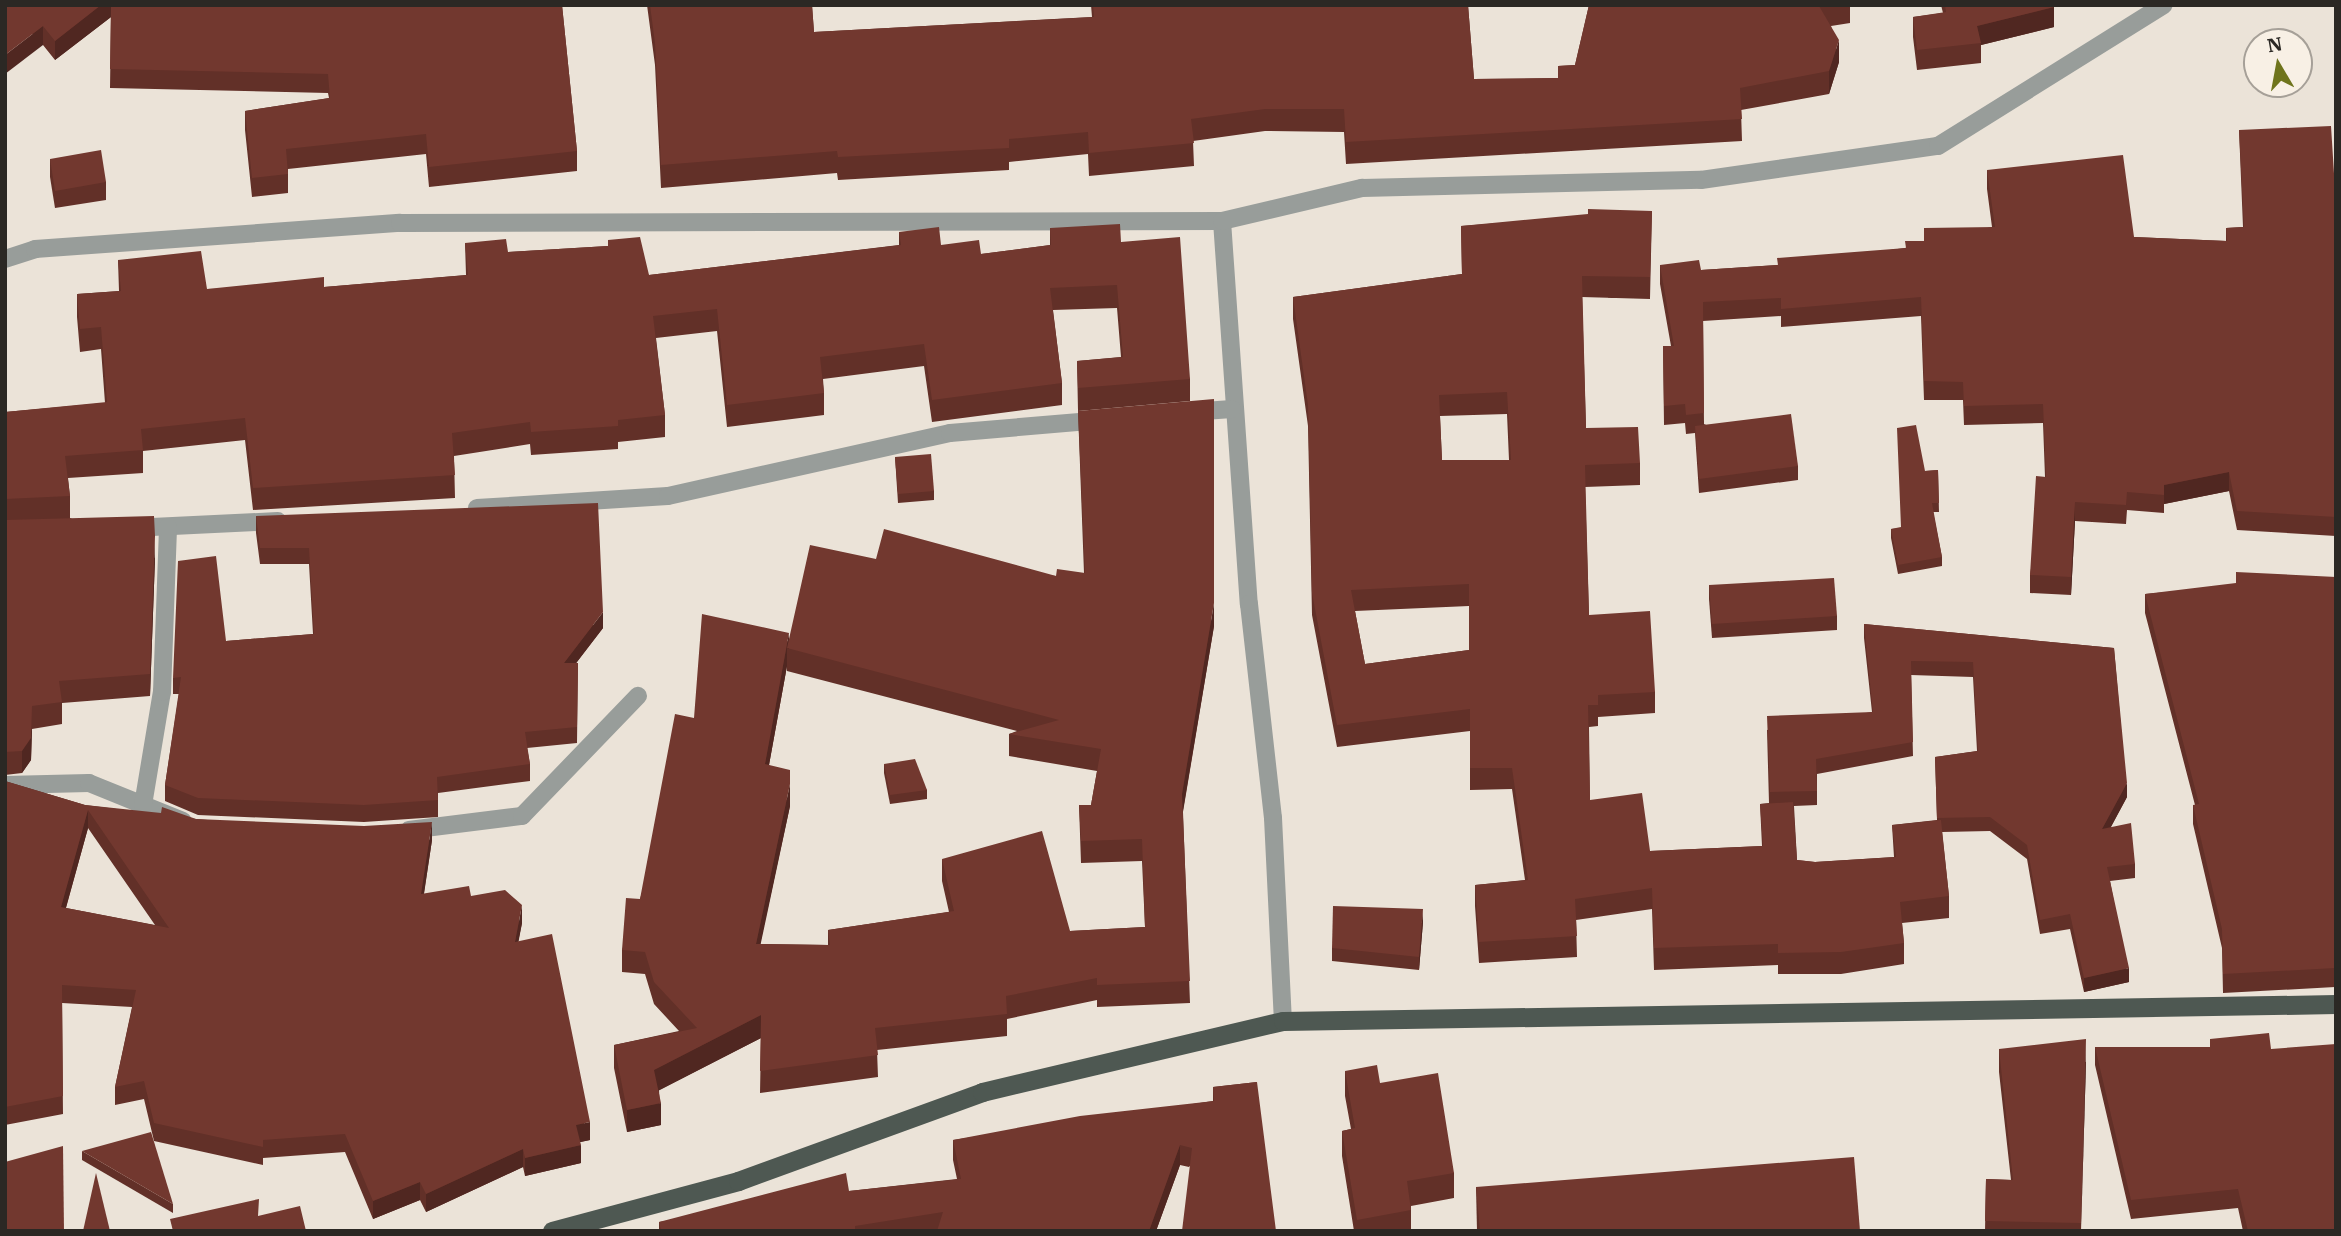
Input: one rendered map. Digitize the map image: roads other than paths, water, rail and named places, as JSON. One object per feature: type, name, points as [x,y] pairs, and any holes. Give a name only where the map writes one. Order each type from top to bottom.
[{"type":"highway","points":[[552,1231],[738,1181],[982,1092],[1283,1021],[2336,1004]]},
{"type":"street","points":[[5,259],[35,249],[400,223],[1222,221],[1362,188],[1701,180],[1938,145],[2164,5]]},
{"type":"street","points":[[1222,221],[1232,409],[1273,818],[1283,1021]]},
{"type":"street","points":[[1165,415],[1232,409]]},
{"type":"street","points":[[460,509],[668,496],[950,433],[1125,418]]},
{"type":"street","points":[[114,528],[293,520]]},
{"type":"street","points":[[143,805],[162,692],[168,527]]},
{"type":"street","points":[[390,831],[522,816],[638,696]]},
{"type":"street","points":[[5,785],[89,783],[143,805],[210,826]]}]
